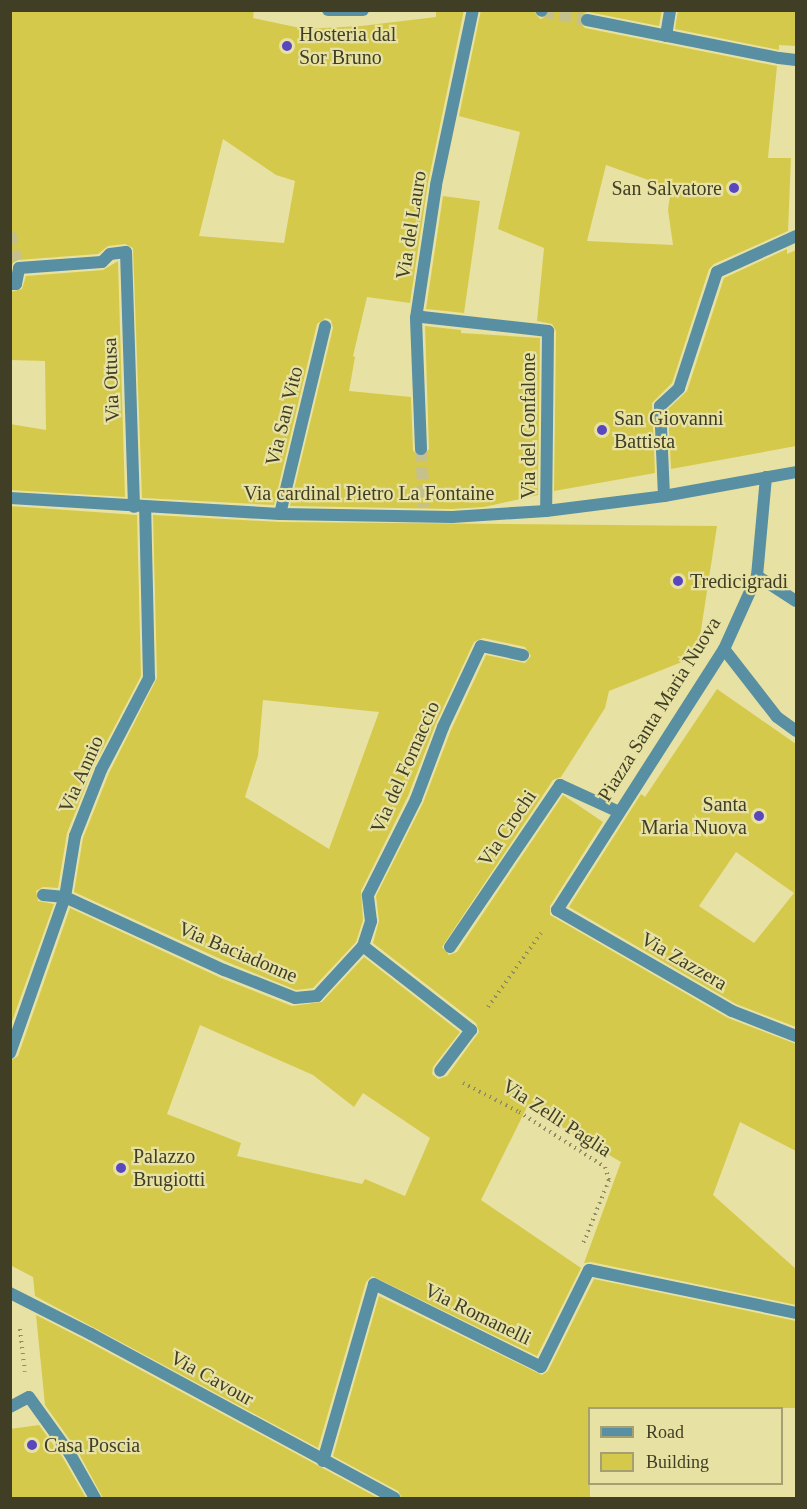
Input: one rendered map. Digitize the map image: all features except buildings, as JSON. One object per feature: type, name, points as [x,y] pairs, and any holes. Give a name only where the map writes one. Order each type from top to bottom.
[{"type":"street","points":[[328,10],[363,10]]},
{"type":"street","name":"Via del Lauro","points":[[422,449],[416,318],[436,185],[473,10]]},
{"type":"street","points":[[666,36],[670,10]]},
{"type":"street","points":[[587,20],[796,60]]},
{"type":"street","points":[[664,496],[660,406],[679,388],[717,272],[793,238]]},
{"type":"street","name":"Via Ottusa","points":[[10,284],[16,284],[17,264],[102,262],[110,254],[126,252],[140,507]]},
{"type":"street","name":"Via del Gonfalone","points":[[416,318],[548,331],[546,511]]},
{"type":"street","name":"Via San Vito","points":[[280,514],[325,326]]},
{"type":"street","name":"Via cardinal Pietro La Fontaine","points":[[10,498],[280,514],[546,511],[664,496],[796,472]]},
{"type":"street","name":"Piazza Santa Maria Nuova","points":[[557,910],[724,648],[757,576],[766,477]]},
{"type":"street","name":"Via Annio","points":[[10,1053],[65,897],[79,825],[101,770],[149,678],[140,507]]},
{"type":"street","points":[[757,576],[796,601]]},
{"type":"street","name":"Via del Fornaccio","points":[[363,946],[371,921],[368,895],[416,799],[443,727],[481,646],[523,655]]},
{"type":"street","points":[[724,648],[777,717],[796,731]]},
{"type":"street","name":"Via Crochi","points":[[450,946],[560,785],[619,812]]},
{"type":"street","name":"Via Baciadonne","points":[[43,895],[65,897],[225,970],[295,999],[317,996],[363,946]]},
{"type":"street","name":"Via Zazzera","points":[[557,910],[732,1011],[796,1036]]},
{"type":"street","points":[[363,946],[424,987],[471,1030],[440,1071]]},
{"type":"street","points":[[589,1270],[796,1313]]},
{"type":"street","name":"Via Romanelli","points":[[323,1461],[374,1284],[541,1367],[589,1270]]},
{"type":"street","name":"Via Cavour","points":[[13,1295],[91,1334],[394,1498]]},
{"type":"street","points":[[10,1407],[28,1397],[70,1454],[95,1498]]},
{"type":"path","points":[[471,1030],[557,910]]},
{"type":"path","name":"Via Zelli Paglia","points":[[440,1071],[519,1112],[605,1167],[609,1180],[582,1249],[589,1270]]},
{"type":"path","points":[[13,1295],[28,1397]]},
{"type":"tunnel","points":[[542,11],[587,20]]},
{"type":"tunnel","points":[[10,233],[16,260]]},
{"type":"tunnel","points":[[421,449],[424,507]]},
{"type":"place","name":"Hosteria dal Sor Bruno","points":[[287,46]]},
{"type":"place","name":"San Salvatore","points":[[734,188]]},
{"type":"place","name":"San Giovanni Battista","points":[[602,430]]},
{"type":"place","name":"Tredicigradi","points":[[678,581]]},
{"type":"place","name":"Santa Maria Nuova","points":[[759,816]]},
{"type":"place","name":"Palazzo Brugiotti","points":[[121,1168]]},
{"type":"place","name":"Casa Poscia","points":[[32,1445]]}]
